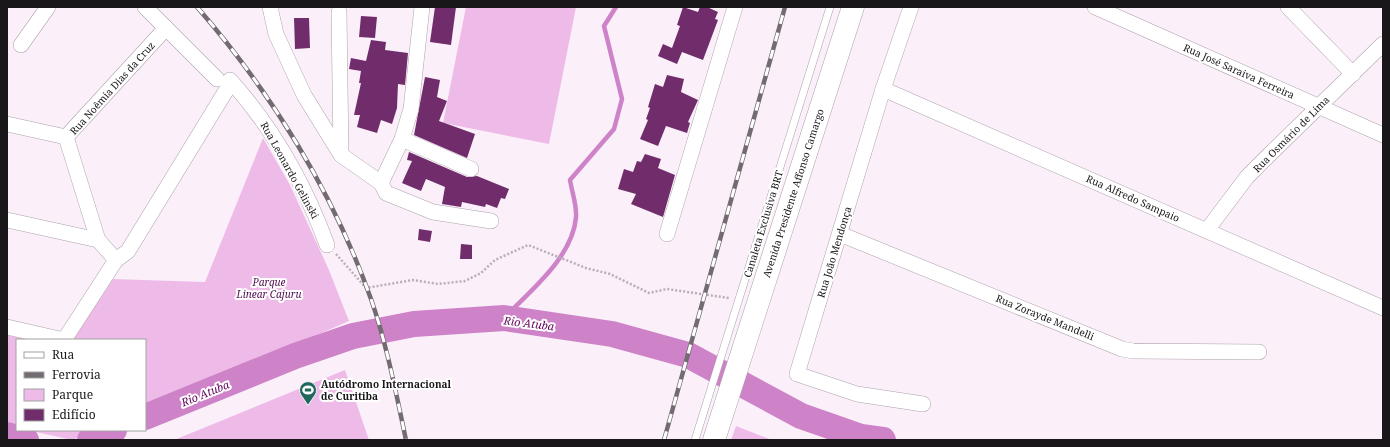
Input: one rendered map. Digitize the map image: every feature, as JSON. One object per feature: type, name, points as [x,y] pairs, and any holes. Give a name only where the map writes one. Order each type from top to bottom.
[{"type":"main road","name":"Avenida Presidente Affonso Camargo","points":[[714,440],[733,379],[743,318],[853,7]]},
{"type":"street","points":[[22,45],[48,7]]},
{"type":"street","name":"Rua Leonardo Gelinski","points":[[145,7],[224,83],[250,103],[270,131],[310,202],[327,245]]},
{"type":"street","points":[[270,7],[276,34],[304,95],[341,155],[382,183],[386,193],[433,212],[491,221]]},
{"type":"street","points":[[382,183],[402,139],[411,109],[422,7]]},
{"type":"street","points":[[668,234],[735,7]]},
{"type":"street","name":"Rua João Mendonça","points":[[911,7],[883,89],[797,374],[857,394],[923,404]]},
{"type":"street","name":"Rua José Saraiva Ferreira","points":[[1095,7],[1383,135]]},
{"type":"street","points":[[1288,7],[1353,74]]},
{"type":"street","points":[[339,12],[341,155]]},
{"type":"street","name":"Rua Noêmia Dias da Cruz","points":[[116,260],[98,240],[66,137],[166,28]]},
{"type":"street","name":"Rua Osmário de Lima","points":[[1207,230],[1248,178],[1383,44]]},
{"type":"street","points":[[65,339],[116,260],[128,251],[224,83]]},
{"type":"street","name":"Rua Alfredo Sampaio","points":[[883,89],[1383,308]]},
{"type":"street","points":[[7,124],[66,137]]},
{"type":"street","points":[[402,139],[471,169]]},
{"type":"street","points":[[7,220],[98,240]]},
{"type":"street","name":"Rua Zorayde Mandelli","points":[[840,234],[1122,349],[1133,351],[1259,352]]},
{"type":"street","points":[[7,327],[60,339]]},
{"type":"lane","name":"Canaleta Exclusiva BRT","points":[[695,440],[743,318],[739,299],[830,7]]},
{"type":"path","points":[[327,245],[366,288],[413,280],[438,284],[466,281],[481,273],[495,260],[528,245],[586,268],[610,274],[649,293],[667,289],[739,299]]},
{"type":"green space","points":[[466,7],[576,7],[549,144],[443,123]]},
{"type":"green space","name":"Parque Linear Cajuru","points":[[263,138],[290,185],[329,270],[349,321],[146,410],[146,339],[74,339],[113,279],[205,282]]},
{"type":"green space","points":[[7,335],[24,339],[16,339],[16,428],[7,426]]},
{"type":"green space","name":"Autódromo Internacional de Curitiba","points":[[345,370],[369,440],[174,440]]},
{"type":"green space","points":[[736,426],[772,440],[731,440]]},
{"type":"green space","points":[[32,431],[95,431],[72,440]]},
{"type":"building","points":[[435,7],[456,7],[451,45],[430,42]]},
{"type":"building","points":[[683,7],[698,12],[700,7],[707,7],[718,12],[715,19],[718,20],[703,60],[682,52],[677,64],[658,56],[663,44],[672,48],[680,26],[677,25]]},
{"type":"building","points":[[361,16],[377,17],[375,38],[359,37]]},
{"type":"building","points":[[294,18],[309,18],[310,48],[295,49]]},
{"type":"building","points":[[371,40],[386,42],[385,50],[408,53],[405,85],[398,84],[397,108],[392,124],[381,120],[377,133],[357,127],[360,115],[354,115],[361,83],[359,83],[361,71],[349,69],[351,58],[366,61]]},
{"type":"building","points":[[667,75],[684,79],[681,92],[698,100],[688,122],[690,123],[687,133],[666,126],[658,146],[640,139],[648,120],[646,119],[650,108],[648,107],[655,84],[663,87]]},
{"type":"building","points":[[425,77],[440,80],[437,97],[447,101],[439,121],[475,134],[467,158],[414,135]]},
{"type":"building","points":[[409,152],[467,177],[477,176],[509,189],[505,199],[501,198],[497,208],[486,204],[485,207],[462,202],[461,207],[442,204],[445,187],[426,179],[421,191],[402,183],[412,161],[407,160]]},
{"type":"building","points":[[645,154],[661,159],[658,168],[675,175],[663,217],[631,204],[636,194],[618,189],[624,169],[633,172],[637,161],[641,162]]},
{"type":"building","points":[[419,229],[432,231],[430,242],[418,240]]},
{"type":"building","points":[[461,244],[472,245],[472,259],[460,259]]},
{"type":"waterway","points":[[504,318],[549,272],[567,246],[573,232],[576,217],[570,180],[614,129],[622,99],[604,26],[616,7]]},
{"type":"waterway","name":"Rio Atuba","points":[[146,417],[295,356],[353,336],[414,324],[504,318],[612,334],[688,355],[801,416],[861,437],[883,440]]},
{"type":"waterway","name":"Rio Atuba","points":[[90,440],[112,431]]},
{"type":"waterway","name":"Rio Atuba","points":[[7,435],[26,440]]},
{"type":"railway","points":[[197,7],[250,73],[275,109],[298,145],[338,220],[356,259],[377,316],[391,369],[406,440]]},
{"type":"railway","points":[[664,440],[785,7]]},
{"type":"place","name":"Autódromo Internacional de Curitiba","points":[[308,405]]}]
